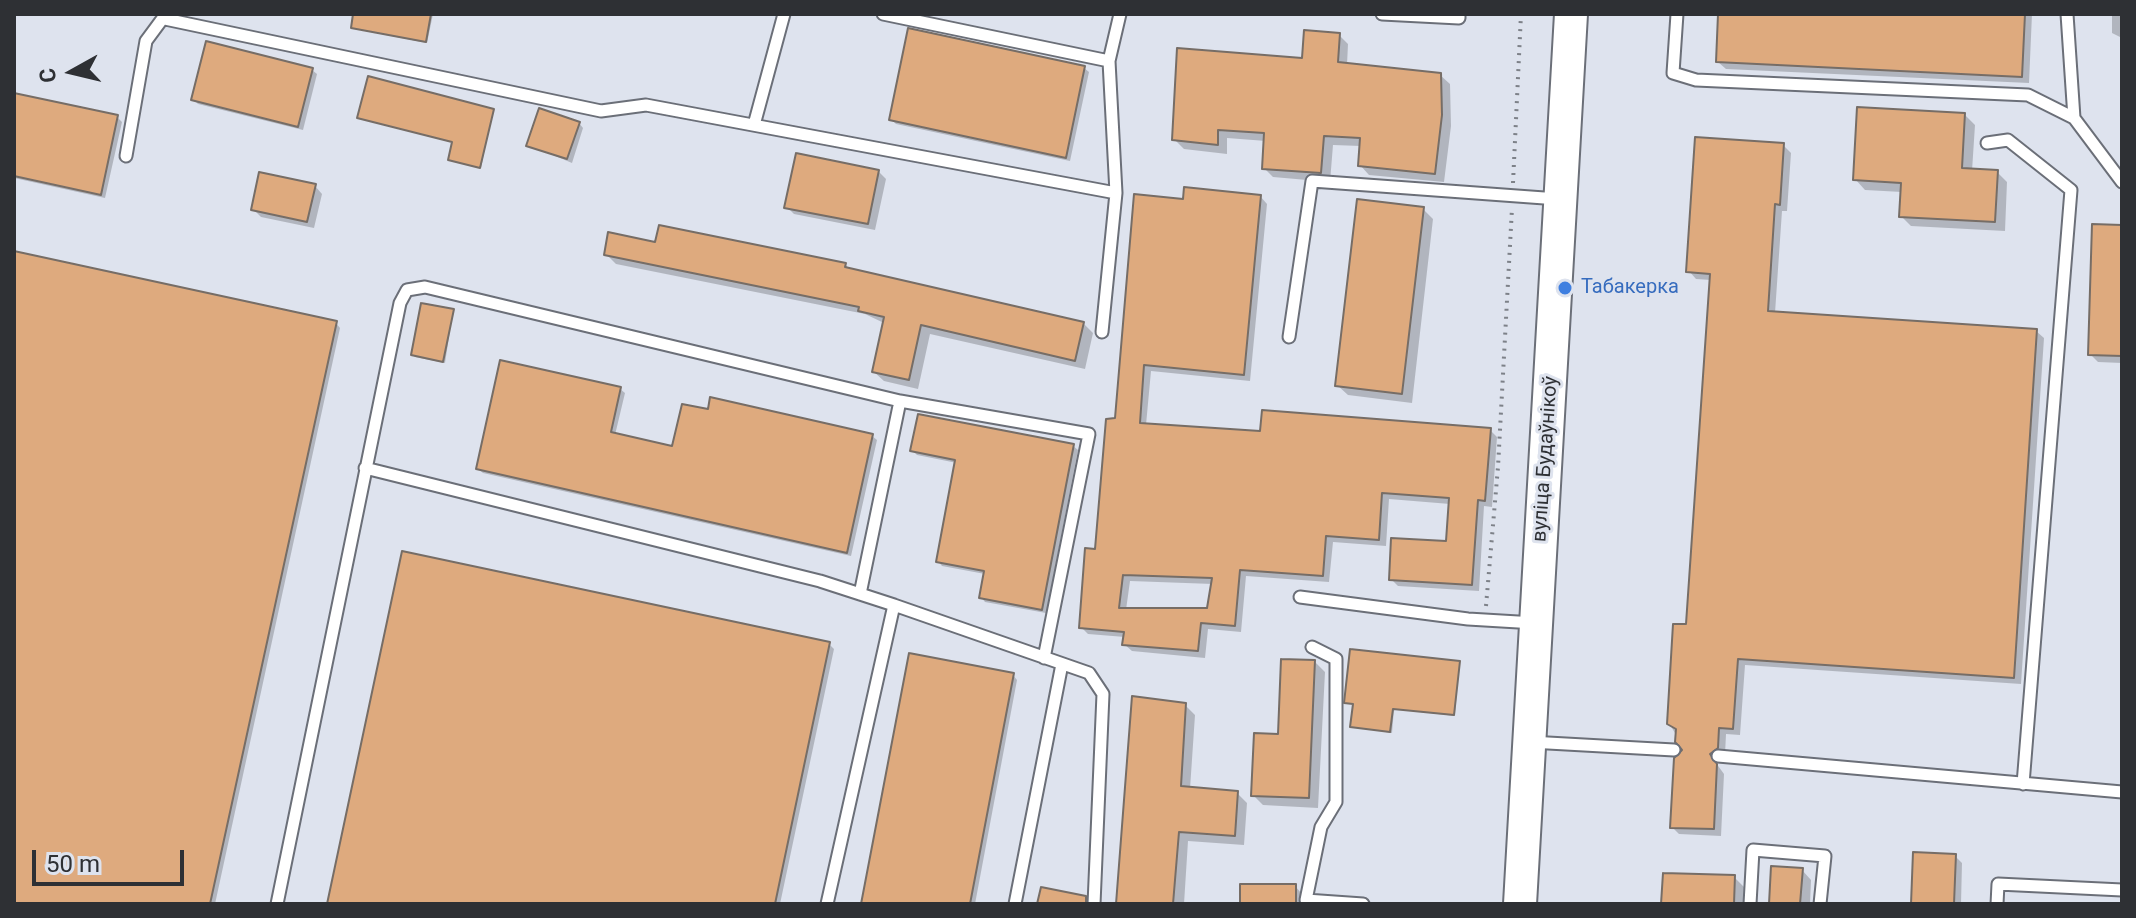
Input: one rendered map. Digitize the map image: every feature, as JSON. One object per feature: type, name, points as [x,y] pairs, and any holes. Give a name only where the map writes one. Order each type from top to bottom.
[{"type":"main road","name":"вуліца Будаўнікоў","points":[[1520,904],[1571,14]]},
{"type":"lane","points":[[754,125],[784,14]]},
{"type":"lane","points":[[883,14],[1109,61]]},
{"type":"lane","points":[[1102,332],[1116,193],[1109,61],[1120,14]]},
{"type":"lane","points":[[1382,14],[1459,18],[1459,14]]},
{"type":"lane","points":[[1677,14],[1673,73],[1696,80],[2028,95],[2074,118],[2122,182]]},
{"type":"lane","points":[[2067,14],[2074,118]]},
{"type":"lane","points":[[126,156],[146,41],[166,16],[601,111],[646,105],[1116,193]]},
{"type":"lane","points":[[1987,143],[2008,140],[2071,190],[2023,784]]},
{"type":"lane","points":[[1289,337],[1312,181],[1562,199]]},
{"type":"lane","points":[[277,904],[365,468],[400,303],[407,290],[425,287],[900,401],[1089,434],[1044,658]]},
{"type":"lane","points":[[860,594],[900,401]]},
{"type":"lane","points":[[365,468],[860,594],[1089,673],[1103,694],[1094,904]]},
{"type":"lane","points":[[1300,597],[1484,620],[1536,623]]},
{"type":"lane","points":[[827,904],[894,605]]},
{"type":"lane","points":[[1312,647],[1336,659],[1336,802],[1321,827],[1306,900],[1363,904]]},
{"type":"lane","points":[[1015,904],[1062,664]]},
{"type":"lane","points":[[1530,742],[1674,750]]},
{"type":"lane","points":[[1718,756],[2122,792]]},
{"type":"lane","points":[[1750,904],[1753,850],[1825,856],[1820,904]]},
{"type":"lane","points":[[1997,904],[1998,884],[2122,890]]},
{"type":"path","points":[[1484,620],[1498,467],[1521,14]]},
{"type":"building","points":[[353,14],[431,14],[426,42],[351,28]]},
{"type":"building","points":[[1718,14],[2025,14],[2022,77],[1716,62]]},
{"type":"building","points":[[908,28],[1085,66],[1066,158],[889,120]]},
{"type":"building","points":[[1304,30],[1340,33],[1338,62],[1441,73],[1442,115],[1435,174],[1358,166],[1360,138],[1324,136],[1321,173],[1262,169],[1264,133],[1218,130],[1218,145],[1172,140],[1177,48],[1302,58]]},
{"type":"building","points":[[206,41],[313,68],[298,127],[191,100]]},
{"type":"building","points":[[368,76],[494,109],[480,168],[448,160],[452,142],[357,118]]},
{"type":"building","points":[[14,93],[118,115],[101,195],[14,176]]},
{"type":"building","points":[[1857,107],[1965,113],[1962,168],[1998,170],[1995,222],[1899,217],[1901,183],[1853,180]]},
{"type":"building","points":[[539,108],[580,122],[567,159],[526,146]]},
{"type":"building","points":[[1695,137],[1784,143],[1780,205],[1775,204],[1768,311],[2037,329],[2014,678],[1738,659],[1733,729],[1719,728],[1718,748],[1710,754],[1717,764],[1714,829],[1670,828],[1674,758],[1682,750],[1675,742],[1676,729],[1667,724],[1673,624],[1686,624],[1710,274],[1686,272]]},
{"type":"building","points":[[796,153],[879,170],[868,224],[784,208]]},
{"type":"building","points":[[259,172],[316,184],[307,222],[251,210]]},
{"type":"building","points":[[1184,187],[1261,195],[1244,375],[1144,365],[1140,423],[1260,431],[1262,410],[1491,428],[1485,501],[1478,500],[1472,585],[1389,580],[1391,538],[1446,541],[1449,498],[1382,493],[1379,540],[1326,536],[1323,576],[1240,570],[1235,626],[1201,623],[1198,651],[1122,645],[1124,632],[1079,628],[1085,548],[1095,549],[1106,419],[1115,418],[1134,194],[1183,199]],"holes":[[[1123,575],[1212,578],[1207,608],[1119,608]]]},
{"type":"building","points":[[1357,199],[1424,207],[1402,394],[1335,386]]},
{"type":"building","points":[[2092,224],[2122,225],[2122,356],[2088,355]]},
{"type":"building","points":[[659,225],[846,263],[845,267],[1084,322],[1075,361],[921,325],[909,380],[872,372],[884,317],[858,311],[859,307],[604,255],[608,232],[655,242]]},
{"type":"building","points":[[14,251],[337,321],[210,904],[14,904]]},
{"type":"building","points":[[421,303],[454,309],[443,362],[411,355]]},
{"type":"building","points":[[500,360],[621,387],[611,432],[672,446],[682,404],[708,409],[710,397],[873,434],[847,553],[476,469]]},
{"type":"building","points":[[918,414],[1074,444],[1042,610],[979,598],[984,571],[936,562],[955,460],[910,451]]},
{"type":"building","points":[[402,551],[830,642],[775,904],[327,904]]},
{"type":"building","points":[[1350,649],[1460,661],[1454,715],[1393,709],[1390,732],[1350,727],[1353,704],[1344,703]]},
{"type":"building","points":[[909,653],[1014,673],[970,904],[861,904]]},
{"type":"building","points":[[1281,659],[1315,660],[1309,798],[1251,796],[1254,733],[1278,734]]},
{"type":"building","points":[[1132,696],[1186,703],[1181,786],[1238,791],[1235,836],[1179,832],[1173,904],[1116,904]]},
{"type":"building","points":[[1913,852],[1956,854],[1954,904],[1911,904]]},
{"type":"building","points":[[1771,866],[1803,868],[1800,904],[1769,904]]},
{"type":"building","points":[[1663,873],[1735,875],[1734,904],[1661,904]]},
{"type":"building","points":[[1240,884],[1296,884],[1296,904],[1240,904]]},
{"type":"building","points":[[1041,887],[1086,896],[1086,904],[1037,904]]},
{"type":"place","name":"Табакерка","points":[[1565,288]]}]
